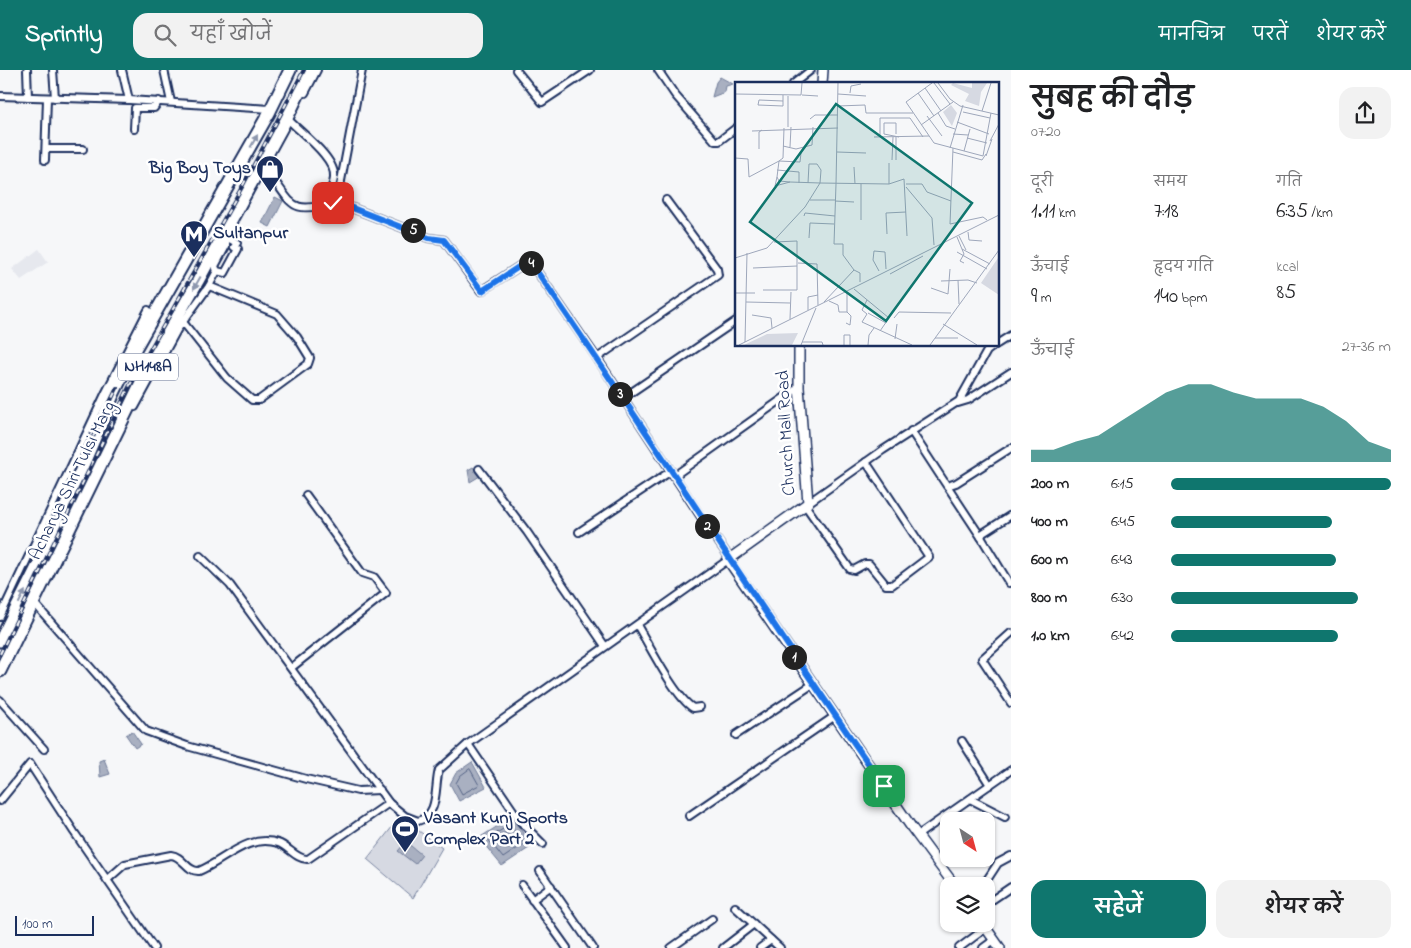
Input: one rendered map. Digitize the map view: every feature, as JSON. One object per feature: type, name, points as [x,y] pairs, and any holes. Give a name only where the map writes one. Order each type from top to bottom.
[{"type":"highway","name":"Acharya Shri Tulsi Marg","points":[[0,641],[56,529],[113,395],[136,347],[226,190],[290,70]]},
{"type":"highway","name":"Acharya Shri Tulsi Marg","points":[[0,671],[150,364],[198,281],[242,198],[288,120],[310,70]]},
{"type":"highway","points":[[226,190],[242,198]]},
{"type":"street","points":[[27,70],[28,97]]},
{"type":"street","points":[[53,70],[55,98]]},
{"type":"street","points":[[122,70],[129,100]]},
{"type":"street","points":[[164,70],[171,102]]},
{"type":"street","points":[[0,678],[83,504],[155,370],[183,322],[209,286],[217,271],[215,266],[226,246],[226,237],[265,169],[288,120],[317,70]]},
{"type":"street","points":[[337,202],[362,70]]},
{"type":"street","points":[[516,70],[542,102],[590,70]]},
{"type":"street","points":[[658,70],[675,95],[716,141],[735,129]]},
{"type":"street","points":[[796,82],[811,70]]},
{"type":"street","points":[[0,96],[159,101],[270,109]]},
{"type":"street","points":[[45,160],[47,149],[47,98]]},
{"type":"street","points":[[134,129],[135,108],[154,108],[159,101]]},
{"type":"street","points":[[288,120],[306,134],[333,169],[334,177],[326,205]]},
{"type":"street","points":[[47,149],[83,149]]},
{"type":"street","points":[[265,169],[296,206],[304,209],[337,202],[429,238],[444,240],[482,291],[528,260],[597,358],[813,684],[948,877]]},
{"type":"street","points":[[597,358],[718,274],[666,200]]},
{"type":"street","points":[[217,271],[225,273],[238,249],[234,247],[237,243],[226,237]]},
{"type":"street","points":[[183,322],[227,378],[252,400],[259,400],[308,364],[310,358],[306,350],[280,317],[209,286]]},
{"type":"street","points":[[0,617],[106,392],[148,310]]},
{"type":"street","points":[[623,398],[735,323]]},
{"type":"street","points":[[998,343],[1011,335]]},
{"type":"street","name":"Church Mall Road","points":[[729,558],[806,504],[799,387],[799,346]]},
{"type":"street","points":[[957,403],[963,396],[987,350],[993,346]]},
{"type":"street","points":[[866,462],[929,557],[892,585],[886,585],[869,564],[854,570],[850,569],[806,504],[866,462],[911,432],[957,403],[968,400],[1011,372]]},
{"type":"street","points":[[579,532],[673,474],[799,387]]},
{"type":"street","points":[[911,432],[947,486],[956,483],[1011,448]]},
{"type":"street","points":[[478,468],[527,532],[605,646]]},
{"type":"street","points":[[948,488],[1009,583]]},
{"type":"street","points":[[291,668],[386,592],[374,577],[362,573],[306,495]]},
{"type":"street","points":[[981,537],[983,533],[1011,515]]},
{"type":"street","points":[[200,556],[224,578],[389,803],[405,816],[414,820],[424,819],[435,801],[439,770],[468,744],[605,646],[637,626],[729,558]]},
{"type":"street","points":[[36,605],[146,731],[187,746],[306,779],[358,791],[380,790]]},
{"type":"street","points":[[637,626],[668,677],[686,702],[693,708],[700,707]]},
{"type":"street","points":[[1011,633],[982,659],[1011,703]]},
{"type":"street","points":[[736,735],[813,684]]},
{"type":"street","points":[[0,700],[44,749]]},
{"type":"street","points":[[690,816],[835,716]]},
{"type":"street","points":[[962,741],[990,784]]},
{"type":"street","points":[[468,744],[521,822],[543,844]]},
{"type":"street","points":[[0,801],[30,764],[154,948]]},
{"type":"street","points":[[918,835],[1011,770]]},
{"type":"street","points":[[970,799],[1005,817]]},
{"type":"street","points":[[107,880],[125,864],[171,855],[178,856],[192,870],[199,871],[244,846],[260,841],[277,842],[301,858],[308,860],[389,803]]},
{"type":"street","points":[[989,877],[998,863],[1011,856]]},
{"type":"street","points":[[540,871],[593,948]]},
{"type":"street","points":[[522,885],[567,948]]},
{"type":"street","points":[[532,900],[550,886]]},
{"type":"street","points":[[995,898],[1011,887]]},
{"type":"street","points":[[735,907],[780,948]]},
{"type":"street","points":[[671,948],[712,920]]},
{"type":"street","points":[[723,948],[754,924]]},
{"type":"street","points":[[959,948],[977,932]]},
{"type":"street","points":[[983,948],[997,944],[988,932]]},
{"type":"street","points":[[760,948],[771,940]]},
{"type":"street","points":[[681,941],[685,948]]},
{"type":"shaded area","points":[[39,249],[48,262],[21,280],[12,269]]},
{"type":"shaded area","name":"Vasant Kunj Sports Complex Part 2","points":[[400,817],[442,848],[413,898],[367,859]]},
{"type":"water","points":[[720,77],[733,84],[726,86],[725,92],[712,97],[716,82]]},
{"type":"water","points":[[275,197],[283,201],[270,227],[262,223]]},
{"type":"water","points":[[473,467],[480,476],[470,482],[468,470]]},
{"type":"water","points":[[132,731],[141,744],[135,748],[126,735]]},
{"type":"water","points":[[104,759],[110,774],[100,777],[99,761]]},
{"type":"water","points":[[472,762],[486,787],[459,801],[450,784],[456,773]]},
{"type":"water","points":[[512,817],[532,846],[502,866],[479,838]]},
{"type":"water","points":[[406,842],[422,855],[415,864],[398,851]]},
{"type":"railway","points":[[0,654],[130,385],[242,187],[304,70]]},
{"type":"railway","points":[[88,447],[117,388]]},
{"type":"place","name":"Big Boy Toys","points":[[270,193]]},
{"type":"place","name":"Sultanpur","points":[[194,258]]},
{"type":"place","name":"Vasant Kunj Sports Complex Part 2","points":[[405,853]]},
{"type":"route","points":[[333,203],[337,202],[404,226],[429,238],[442,238],[482,291],[526,260],[529,260],[597,358],[701,517],[730,557],[728,560],[884,786]]}]
